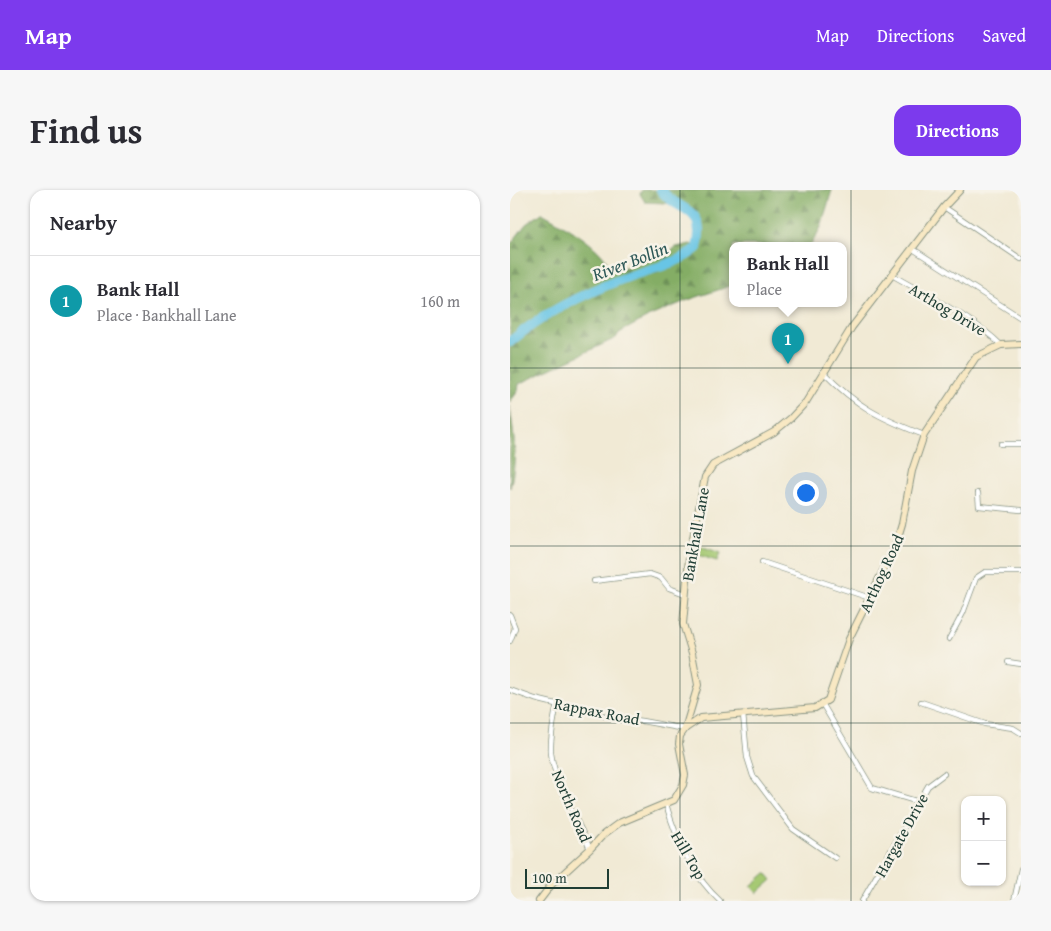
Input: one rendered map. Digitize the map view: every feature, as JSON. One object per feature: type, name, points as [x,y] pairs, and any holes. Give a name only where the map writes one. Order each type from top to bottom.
[{"type":"street","name":"Bankhall Lane","points":[[539,901],[552,884],[590,850],[604,834],[619,823],[674,800],[683,786],[685,775],[679,744],[680,736],[685,729],[698,685],[692,653],[683,624],[685,594],[694,526],[705,477],[713,465],[774,432],[806,402],[852,327],[944,207],[960,190]]},
{"type":"street","points":[[944,207],[1021,258]]},
{"type":"street","points":[[913,249],[1021,318]]},
{"type":"street","name":"Arthog Drive","points":[[892,276],[994,337],[1002,345]]},
{"type":"street","name":"Arthog Road","points":[[822,705],[828,700],[849,639],[899,537],[912,471],[924,435],[972,362],[982,353],[1002,345],[1021,344]]},
{"type":"street","points":[[823,372],[845,393],[882,419],[924,435]]},
{"type":"street","points":[[1000,444],[1021,444]]},
{"type":"street","points":[[978,493],[979,506],[1021,510]]},
{"type":"street","points":[[762,562],[870,598]]},
{"type":"street","points":[[949,639],[963,613],[976,578],[985,572],[1021,572]]},
{"type":"street","points":[[594,581],[650,574],[661,578],[669,588],[685,594]]},
{"type":"street","points":[[510,615],[515,628],[510,641]]},
{"type":"street","points":[[1008,662],[1021,664]]},
{"type":"street","name":"Rappax Road","points":[[510,690],[535,699],[605,716],[642,720],[685,729]]},
{"type":"street","points":[[921,702],[985,724],[1013,728],[1021,732]]},
{"type":"street","name":"North Road","points":[[557,703],[551,740],[552,755],[563,789],[590,850]]},
{"type":"street","points":[[685,729],[701,718],[815,708],[822,705],[872,788],[919,802]]},
{"type":"street","points":[[743,714],[747,757],[753,776],[793,829],[835,858]]},
{"type":"street","name":"Hargate Drive","points":[[862,901],[928,786],[944,774]]},
{"type":"street","name":"Hill Top","points":[[666,804],[674,832],[691,864],[711,893],[720,901]]},
{"type":"street","points":[[1014,901],[1021,869]]},
{"type":"green space","points":[[642,190],[832,190],[821,227],[813,242],[729,242],[729,286],[688,300],[650,316],[619,333],[616,338],[519,384],[518,391],[510,402],[510,245],[526,224],[542,213],[599,251],[610,268],[629,267],[666,255],[676,247],[690,244],[697,247],[697,225],[690,211],[676,205],[645,202],[640,194]]},
{"type":"green space","points":[[510,406],[515,456],[510,488]]},
{"type":"green space","points":[[701,546],[720,553],[717,561],[698,555]]},
{"type":"green space","points":[[766,873],[772,880],[757,893],[751,886]]},
{"type":"waterway","name":"River Bollin","points":[[510,342],[523,331],[567,304],[630,276],[674,262],[697,248],[699,234],[698,224],[694,217],[668,198],[661,190]]},
{"type":"place","name":"Bank Hall","points":[[788,364]]}]
